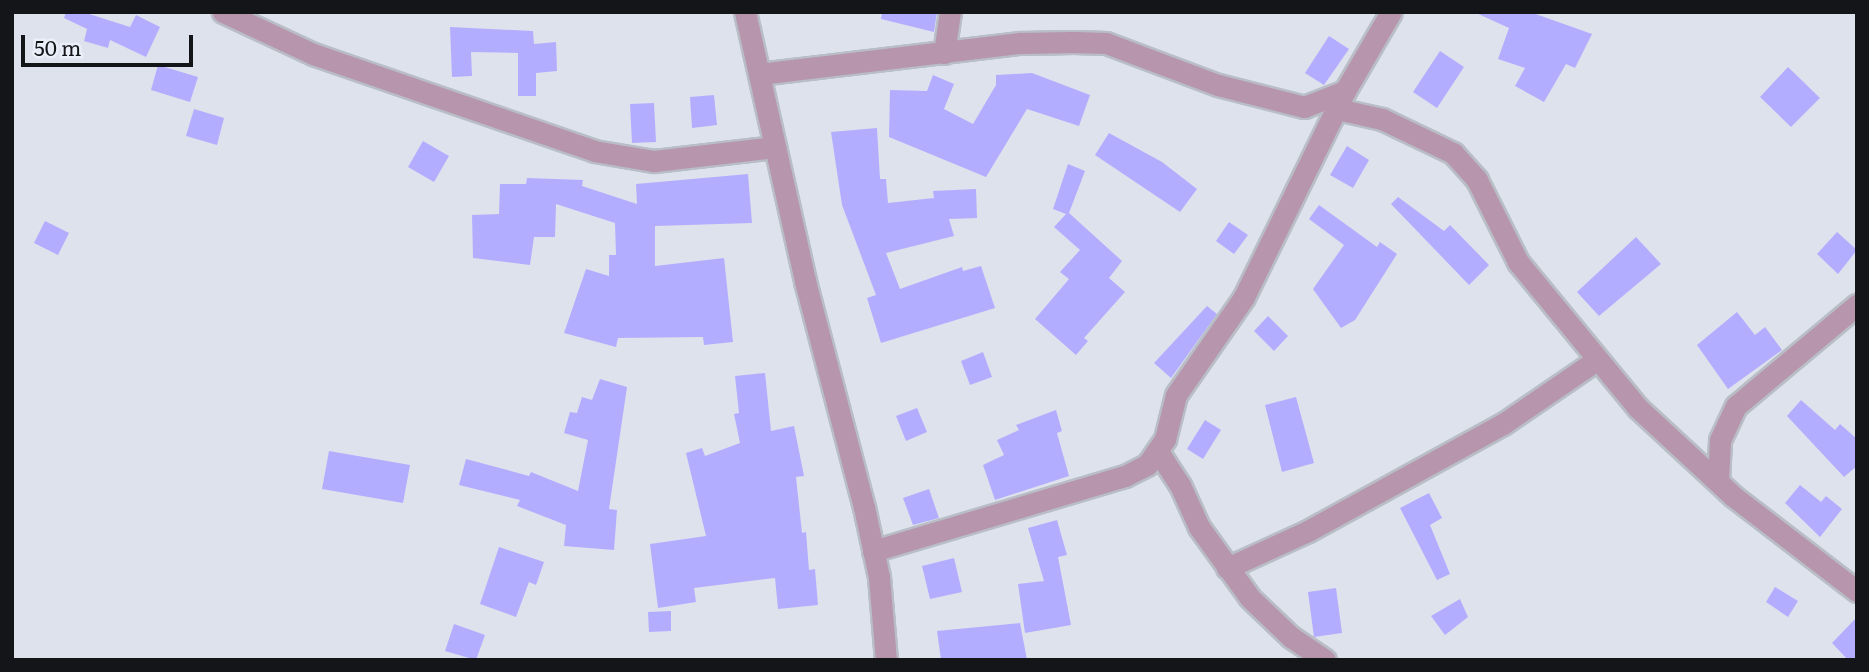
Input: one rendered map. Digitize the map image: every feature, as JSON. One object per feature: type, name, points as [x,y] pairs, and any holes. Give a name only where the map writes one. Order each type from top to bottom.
[{"type":"street","points":[[222,12],[313,54],[594,151],[654,160],[775,146]]},
{"type":"street","points":[[745,12],[873,551],[886,660]]},
{"type":"street","points":[[944,53],[950,12]]},
{"type":"street","points":[[873,551],[1125,476],[1158,453],[1176,395],[1244,298],[1341,100],[1391,12]]},
{"type":"street","points":[[759,74],[1020,43],[1106,43],[1219,85],[1304,107],[1341,100],[1394,123],[1453,153],[1477,180],[1518,262],[1595,361],[1638,408],[1718,481],[1857,591]]},
{"type":"street","points":[[1304,107],[1320,144]]},
{"type":"street","points":[[1718,481],[1720,440],[1736,406],[1857,305]]},
{"type":"street","points":[[1227,568],[1308,531],[1503,424],[1595,361]]},
{"type":"street","points":[[1158,453],[1227,568],[1291,637],[1325,660]]},
{"type":"building","points":[[66,12],[83,12],[130,27],[136,15],[160,27],[146,57],[110,40],[108,48],[84,41],[87,29],[64,18]]},
{"type":"building","points":[[882,12],[937,12],[934,32],[881,19]]},
{"type":"building","points":[[1474,12],[1530,12],[1592,34],[1575,68],[1566,64],[1544,102],[1515,86],[1525,68],[1498,59],[1509,28]]},
{"type":"building","points":[[450,27],[533,31],[534,44],[556,42],[557,71],[536,73],[536,96],[518,96],[518,53],[471,52],[472,76],[452,77]]},
{"type":"building","points":[[1329,36],[1349,49],[1324,85],[1305,73]]},
{"type":"building","points":[[1440,51],[1464,67],[1437,108],[1413,92]]},
{"type":"building","points":[[158,65],[198,77],[190,102],[151,90]]},
{"type":"building","points":[[1788,67],[1820,98],[1791,127],[1760,97]]},
{"type":"building","points":[[1032,73],[1090,95],[1079,126],[1027,109],[986,177],[889,137],[890,90],[927,91],[933,75],[954,84],[944,109],[973,124],[996,85],[996,75]]},
{"type":"building","points":[[714,95],[717,125],[692,128],[690,97]]},
{"type":"building","points":[[654,103],[656,142],[632,143],[630,104]]},
{"type":"building","points":[[194,109],[224,118],[217,145],[186,136]]},
{"type":"building","points":[[877,128],[880,179],[886,179],[888,203],[934,198],[933,191],[976,189],[977,218],[949,219],[954,236],[886,253],[900,289],[962,267],[963,271],[981,266],[995,308],[881,343],[867,298],[876,295],[842,205],[831,132]]},
{"type":"building","points":[[1109,133],[1162,162],[1197,189],[1180,212],[1095,155]]},
{"type":"building","points":[[423,141],[449,156],[434,182],[408,167]]},
{"type":"building","points":[[1347,146],[1369,160],[1353,188],[1330,175]]},
{"type":"building","points":[[1068,164],[1085,171],[1069,213],[1122,261],[1109,278],[1125,292],[1084,338],[1088,341],[1076,355],[1035,319],[1069,279],[1060,272],[1080,250],[1054,227],[1066,214],[1053,209]]},
{"type":"building","points":[[748,174],[752,223],[655,226],[655,266],[724,258],[733,342],[704,345],[703,337],[618,338],[616,347],[564,333],[586,269],[609,276],[609,255],[616,255],[615,223],[556,204],[555,237],[534,237],[530,265],[473,258],[472,215],[499,214],[500,184],[526,184],[527,178],[583,180],[582,186],[637,204],[636,184]]},
{"type":"building","points":[[1398,197],[1444,231],[1450,225],[1489,265],[1469,285],[1391,204]]},
{"type":"building","points":[[1319,205],[1377,247],[1380,242],[1397,254],[1355,320],[1341,328],[1313,289],[1344,245],[1309,219]]},
{"type":"building","points":[[45,221],[69,233],[58,255],[34,243]]},
{"type":"building","points":[[1229,222],[1248,235],[1234,254],[1216,241]]},
{"type":"building","points":[[1837,232],[1857,250],[1838,274],[1817,254]]},
{"type":"building","points":[[1636,237],[1661,264],[1599,316],[1577,292]]},
{"type":"building","points":[[1207,306],[1217,314],[1171,378],[1154,363]]},
{"type":"building","points":[[1737,312],[1755,335],[1765,327],[1782,350],[1728,389],[1697,345]]},
{"type":"building","points":[[1268,316],[1288,336],[1274,351],[1254,331]]},
{"type":"building","points":[[983,352],[992,377],[970,385],[961,361]]},
{"type":"building","points":[[765,373],[771,431],[794,426],[804,476],[796,477],[802,533],[806,532],[809,570],[815,569],[818,605],[778,609],[775,578],[694,588],[696,602],[658,608],[650,544],[706,536],[686,453],[702,448],[705,456],[740,443],[734,414],[739,413],[735,376]]},
{"type":"building","points":[[600,379],[627,387],[609,509],[617,510],[614,550],[564,546],[566,525],[517,506],[520,500],[459,485],[466,459],[529,476],[531,472],[578,491],[588,440],[564,433],[570,412],[577,413],[582,397],[592,400]]},
{"type":"building","points":[[1296,397],[1314,463],[1282,472],[1265,405]]},
{"type":"building","points":[[1801,400],[1835,430],[1840,424],[1857,439],[1857,466],[1844,477],[1787,416]]},
{"type":"building","points":[[917,408],[927,432],[906,441],[896,416]]},
{"type":"building","points":[[1056,410],[1062,431],[1057,433],[1069,476],[995,500],[983,465],[1004,455],[997,440],[1019,430],[1016,425]]},
{"type":"building","points":[[1205,420],[1221,430],[1203,459],[1187,449]]},
{"type":"building","points":[[329,451],[410,465],[403,503],[322,489]]},
{"type":"building","points":[[1800,485],[1821,502],[1826,496],[1842,509],[1820,537],[1785,503]]},
{"type":"building","points":[[929,489],[939,518],[913,525],[903,498]]},
{"type":"building","points":[[1429,493],[1442,518],[1430,525],[1450,574],[1437,580],[1400,508]]},
{"type":"building","points":[[1057,520],[1067,555],[1058,557],[1071,625],[1025,633],[1018,584],[1044,581],[1028,528]]},
{"type":"building","points":[[499,547],[544,562],[536,585],[529,582],[516,617],[480,604]]},
{"type":"building","points":[[954,558],[962,592],[930,599],[922,566]]},
{"type":"building","points":[[1775,587],[1798,601],[1788,617],[1766,602]]},
{"type":"building","points":[[1336,588],[1342,633],[1314,637],[1308,592]]},
{"type":"building","points":[[1460,599],[1468,617],[1445,635],[1431,616]]},
{"type":"building","points":[[671,611],[671,631],[649,632],[648,612]]},
{"type":"building","points":[[1857,617],[1857,660],[1848,660],[1832,643]]},
{"type":"building","points":[[1020,623],[1027,660],[941,660],[937,631]]},
{"type":"building","points":[[454,624],[485,635],[476,660],[445,651]]}]
